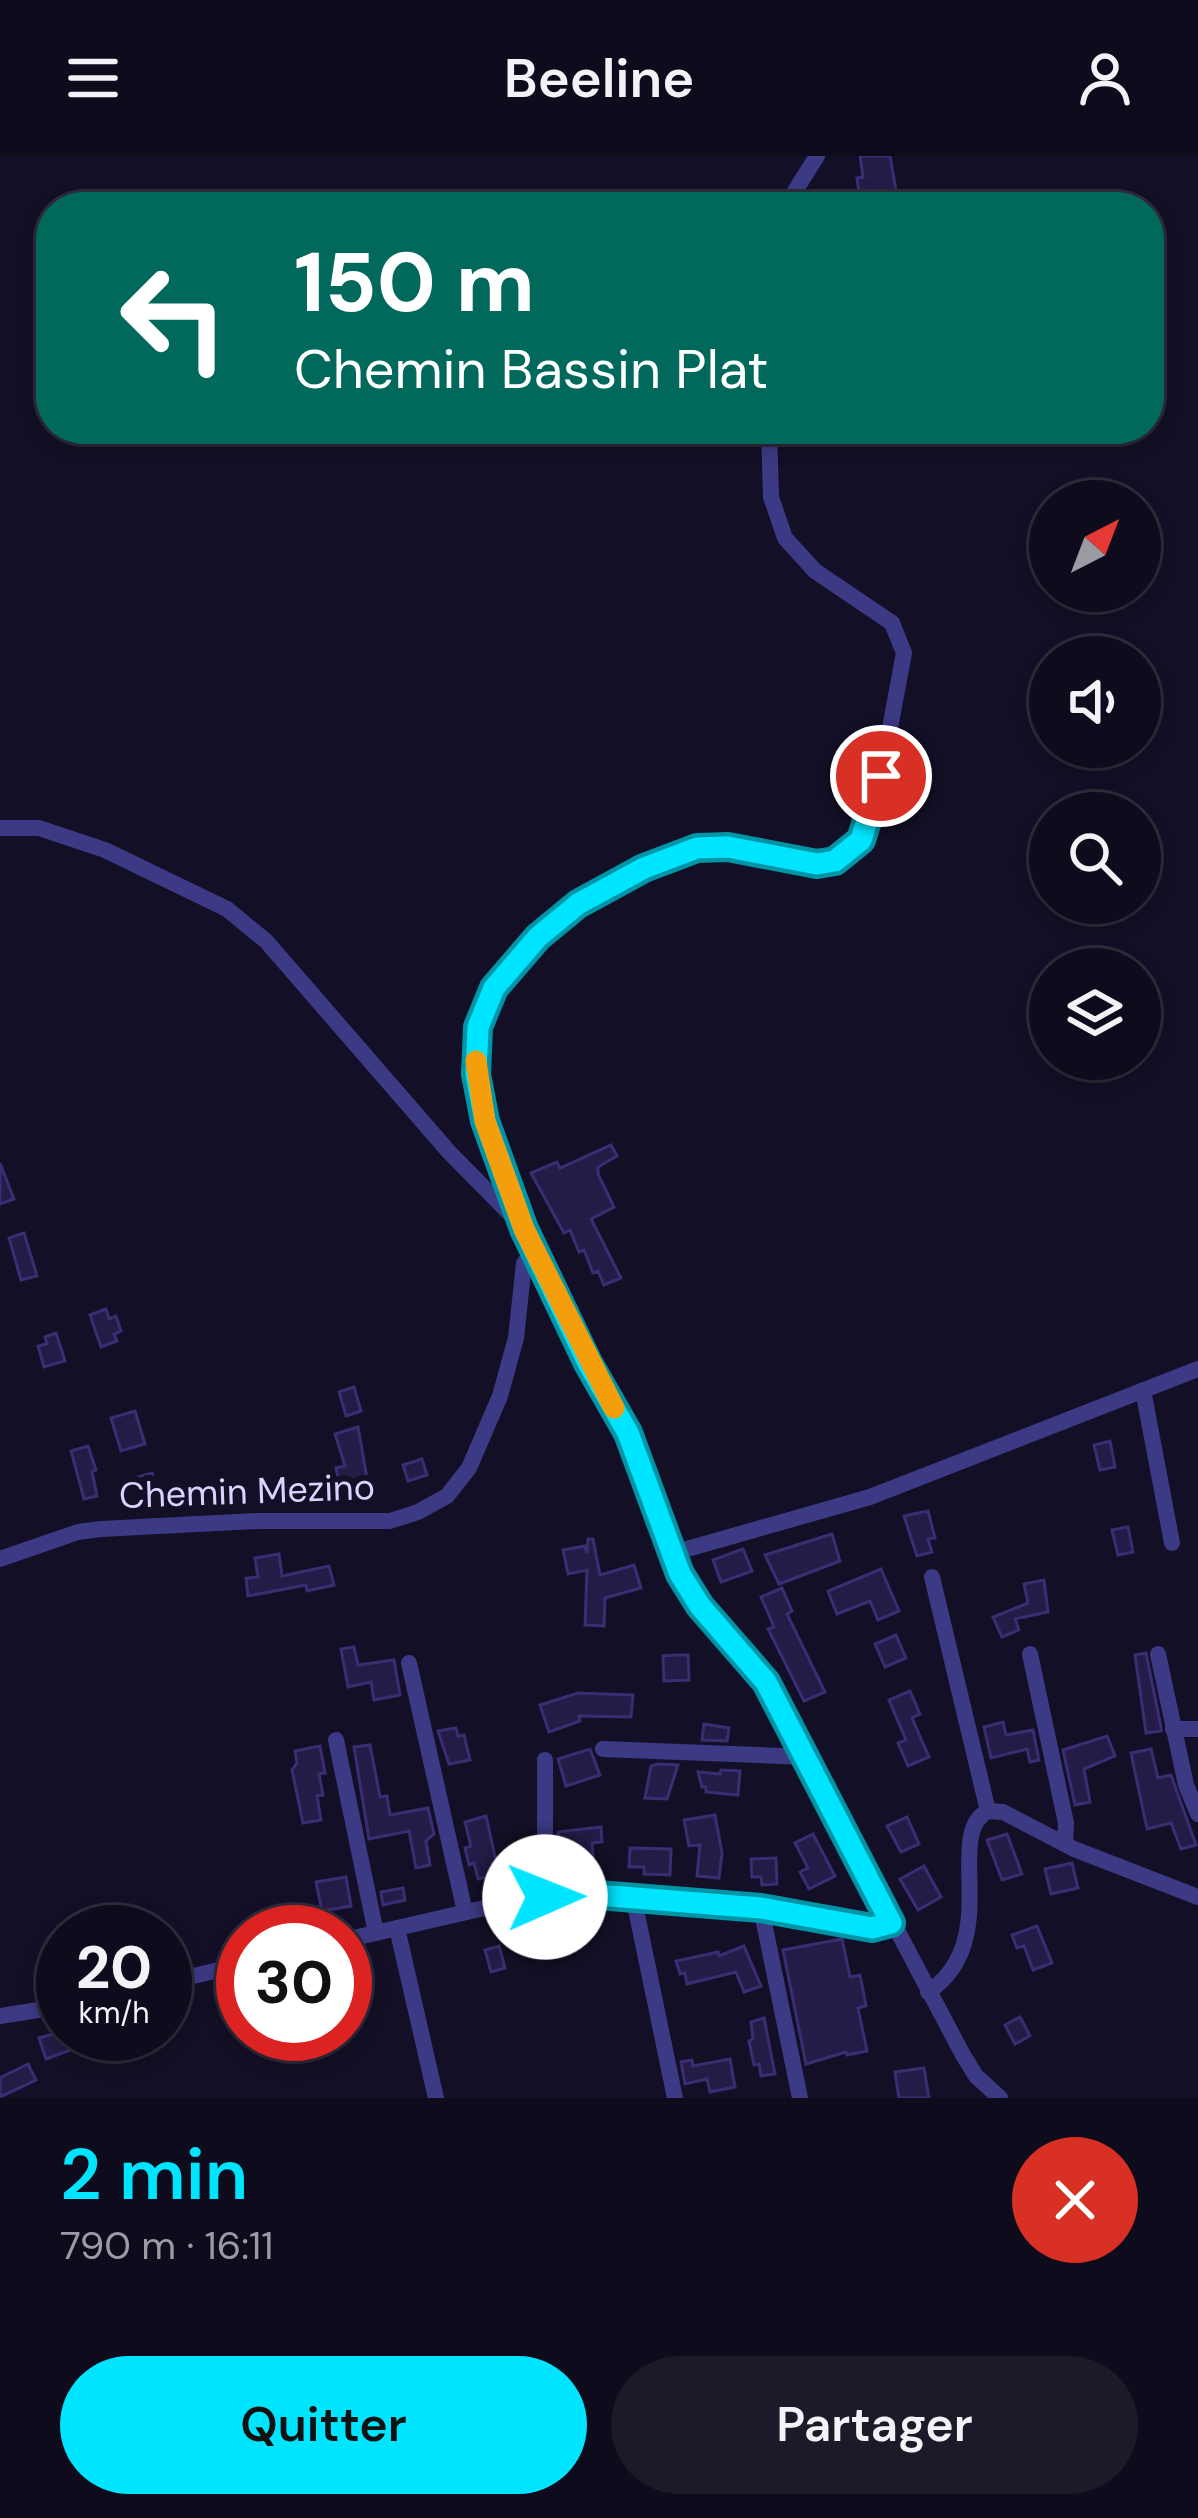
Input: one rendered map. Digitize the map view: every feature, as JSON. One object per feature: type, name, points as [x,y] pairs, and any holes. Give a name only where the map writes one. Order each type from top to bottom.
[{"type":"street","points":[[794,192],[817,156]]},
{"type":"street","points":[[769,444],[771,497],[785,538],[815,571],[892,623],[904,652],[881,776],[861,840],[835,861],[817,864],[728,847],[697,848],[628,876],[578,904],[494,988],[478,1027],[476,1074],[485,1121],[524,1229],[588,1363],[628,1433],[673,1553],[700,1606],[766,1682],[928,1992],[976,2076],[1000,2098]]},
{"type":"street","points":[[0,828],[39,828],[105,850],[227,909],[266,941],[449,1152],[524,1229]]},
{"type":"street","name":"Chemin Mezino","points":[[0,1559],[78,1532],[101,1529],[257,1521],[391,1521],[447,1496],[469,1468],[500,1396],[516,1339],[524,1263],[534,1251]]},
{"type":"street","points":[[673,1553],[870,1497],[1198,1369]]},
{"type":"street","points":[[1143,1390],[1172,1543]]},
{"type":"street","points":[[932,1577],[988,1811]]},
{"type":"street","points":[[1030,1654],[1066,1822],[1065,1844]]},
{"type":"street","points":[[1158,1654],[1186,1786],[1198,1814]]},
{"type":"street","points":[[409,1663],[465,1912]]},
{"type":"street","points":[[1173,1729],[1198,1729]]},
{"type":"street","points":[[336,1741],[376,1933]]},
{"type":"street","points":[[603,1748],[806,1757]]},
{"type":"street","points":[[544,1760],[545,1897]]},
{"type":"street","points":[[928,1992],[951,1973],[966,1944],[971,1912],[968,1844],[975,1820],[988,1811],[1004,1812],[1065,1844],[1198,1897]]},
{"type":"street","points":[[372,1934],[545,1897],[585,1894],[761,1908],[872,1928],[891,1923]]},
{"type":"street","points":[[634,1900],[675,2098]]},
{"type":"street","points":[[761,1908],[800,2098]]},
{"type":"street","points":[[397,1928],[436,2098]]},
{"type":"street","points":[[0,2016],[36,2010]]},
{"type":"building","points":[[860,156],[890,156],[896,192],[859,192],[857,178],[863,177]]},
{"type":"building","points":[[611,1145],[617,1156],[598,1167],[598,1174],[614,1207],[591,1219],[621,1278],[604,1285],[584,1250],[579,1252],[570,1230],[564,1233],[531,1173],[557,1162],[560,1168]]},
{"type":"building","points":[[0,1163],[14,1199],[0,1204]]},
{"type":"building","points":[[24,1233],[37,1276],[21,1280],[9,1238]]},
{"type":"building","points":[[106,1309],[109,1319],[116,1316],[121,1331],[114,1334],[117,1341],[101,1347],[90,1315]]},
{"type":"building","points":[[56,1333],[65,1361],[44,1367],[38,1346],[47,1344],[45,1337]]},
{"type":"building","points":[[354,1387],[361,1411],[346,1416],[339,1392]]},
{"type":"building","points":[[135,1411],[145,1444],[121,1451],[111,1418]]},
{"type":"building","points":[[358,1427],[368,1484],[340,1489],[336,1468],[345,1466],[335,1434]]},
{"type":"building","points":[[1110,1441],[1115,1467],[1100,1470],[1094,1445]]},
{"type":"building","points":[[88,1446],[96,1470],[92,1471],[97,1496],[84,1499],[71,1451]]},
{"type":"building","points":[[422,1459],[427,1475],[408,1481],[403,1465]]},
{"type":"building","points":[[152,1473],[156,1487],[139,1493],[134,1478]]},
{"type":"building","points":[[928,1511],[935,1538],[928,1539],[932,1552],[917,1556],[904,1516]]},
{"type":"building","points":[[1128,1527],[1133,1552],[1118,1555],[1112,1530]]},
{"type":"building","points":[[832,1534],[840,1561],[779,1584],[765,1555]]},
{"type":"building","points":[[588,1539],[593,1539],[600,1575],[634,1565],[641,1588],[605,1598],[604,1626],[585,1625],[587,1570],[568,1574],[563,1550],[585,1546],[587,1553]]},
{"type":"building","points":[[743,1549],[752,1571],[721,1582],[713,1560]]},
{"type":"building","points":[[279,1554],[282,1576],[329,1566],[334,1585],[248,1596],[246,1578],[258,1577],[255,1558]]},
{"type":"building","points":[[881,1569],[899,1611],[878,1620],[870,1601],[837,1614],[828,1591]]},
{"type":"building","points":[[1044,1580],[1048,1612],[1015,1619],[1019,1630],[1002,1637],[993,1617],[1028,1603],[1024,1584]]},
{"type":"building","points":[[782,1588],[792,1611],[787,1614],[825,1692],[804,1701],[768,1629],[774,1627],[761,1597]]},
{"type":"building","points":[[896,1635],[906,1658],[885,1667],[875,1644]]},
{"type":"building","points":[[354,1647],[358,1665],[394,1660],[400,1695],[374,1700],[371,1682],[348,1687],[341,1649]]},
{"type":"building","points":[[1146,1653],[1161,1731],[1146,1733],[1135,1655]]},
{"type":"building","points":[[688,1655],[689,1680],[664,1681],[663,1656]]},
{"type":"building","points":[[910,1691],[920,1714],[912,1718],[929,1757],[908,1766],[898,1743],[906,1740],[889,1700]]},
{"type":"building","points":[[578,1693],[633,1695],[631,1717],[579,1716],[580,1721],[549,1732],[540,1705]]},
{"type":"building","points":[[1003,1722],[1006,1735],[1033,1730],[1039,1760],[1030,1762],[1027,1749],[991,1758],[984,1727]]},
{"type":"building","points":[[704,1724],[729,1728],[727,1741],[702,1740]]},
{"type":"building","points":[[456,1728],[458,1736],[464,1735],[470,1760],[449,1764],[438,1731]]},
{"type":"building","points":[[1107,1736],[1115,1756],[1084,1769],[1090,1802],[1075,1805],[1063,1750]]},
{"type":"building","points":[[370,1745],[380,1797],[387,1796],[390,1815],[428,1808],[434,1834],[426,1841],[430,1865],[416,1868],[409,1831],[369,1839],[354,1747]]},
{"type":"building","points":[[320,1746],[325,1773],[319,1774],[323,1795],[317,1796],[321,1820],[303,1823],[292,1770],[297,1763],[295,1751]]},
{"type":"building","points":[[590,1749],[600,1775],[566,1786],[558,1759]]},
{"type":"building","points":[[1151,1749],[1158,1778],[1171,1775],[1196,1845],[1181,1849],[1171,1823],[1147,1829],[1131,1753]]},
{"type":"building","points":[[678,1765],[667,1799],[645,1798],[651,1766]]},
{"type":"building","points":[[721,1770],[740,1771],[738,1795],[706,1792],[702,1787],[698,1772],[720,1774]]},
{"type":"building","points":[[715,1815],[722,1853],[719,1878],[697,1876],[700,1845],[689,1846],[684,1820]]},
{"type":"building","points":[[486,1816],[499,1874],[478,1879],[465,1848],[471,1846],[465,1822]]},
{"type":"building","points":[[907,1817],[919,1844],[901,1852],[887,1826]]},
{"type":"building","points":[[601,1827],[602,1842],[592,1843],[593,1856],[561,1860],[558,1832]]},
{"type":"building","points":[[813,1834],[835,1876],[809,1889],[800,1872],[808,1868],[795,1843]]},
{"type":"building","points":[[1007,1834],[1022,1874],[1002,1880],[987,1840]]},
{"type":"building","points":[[630,1848],[671,1849],[670,1875],[644,1874],[644,1867],[629,1867]]},
{"type":"building","points":[[776,1858],[777,1884],[762,1885],[761,1877],[752,1877],[751,1859]]},
{"type":"building","points":[[1072,1863],[1078,1888],[1051,1894],[1045,1869]]},
{"type":"building","points":[[924,1866],[941,1897],[918,1910],[900,1879]]},
{"type":"building","points":[[346,1877],[351,1905],[321,1905],[316,1882]]},
{"type":"building","points":[[403,1888],[405,1900],[383,1905],[381,1892]]},
{"type":"building","points":[[1037,1926],[1052,1963],[1033,1970],[1024,1946],[1017,1948],[1012,1935]]},
{"type":"building","points":[[842,1939],[850,1977],[860,1975],[866,2006],[858,2008],[867,2051],[806,2064],[783,1950]]},
{"type":"building","points":[[499,1946],[505,1968],[491,1972],[485,1950]]},
{"type":"building","points":[[744,1946],[761,1986],[744,1992],[736,1972],[687,1984],[685,1973],[680,1974],[676,1961],[718,1952],[719,1956]]},
{"type":"building","points":[[1020,2017],[1030,2036],[1015,2044],[1005,2025]]},
{"type":"building","points":[[764,2018],[775,2074],[761,2076],[749,2041],[753,2039],[751,2022]]},
{"type":"building","points":[[730,2059],[735,2087],[710,2092],[707,2079],[685,2084],[681,2062],[692,2060],[693,2066]]},
{"type":"building","points":[[28,2064],[36,2080],[0,2097],[0,2078]]},
{"type":"building","points":[[924,2068],[929,2098],[899,2098],[895,2072]]},
{"type":"slow traffic","points":[[476,1061],[485,1121],[524,1229],[614,1408]]},
{"type":"route","points":[[545,1897],[585,1894],[761,1908],[872,1928],[891,1923],[766,1682],[700,1606],[680,1574],[628,1433],[588,1363],[524,1229],[485,1121],[476,1074],[478,1027],[494,988],[538,937],[578,904],[644,868],[697,848],[728,847],[817,864],[835,861],[861,840],[881,776]]}]
